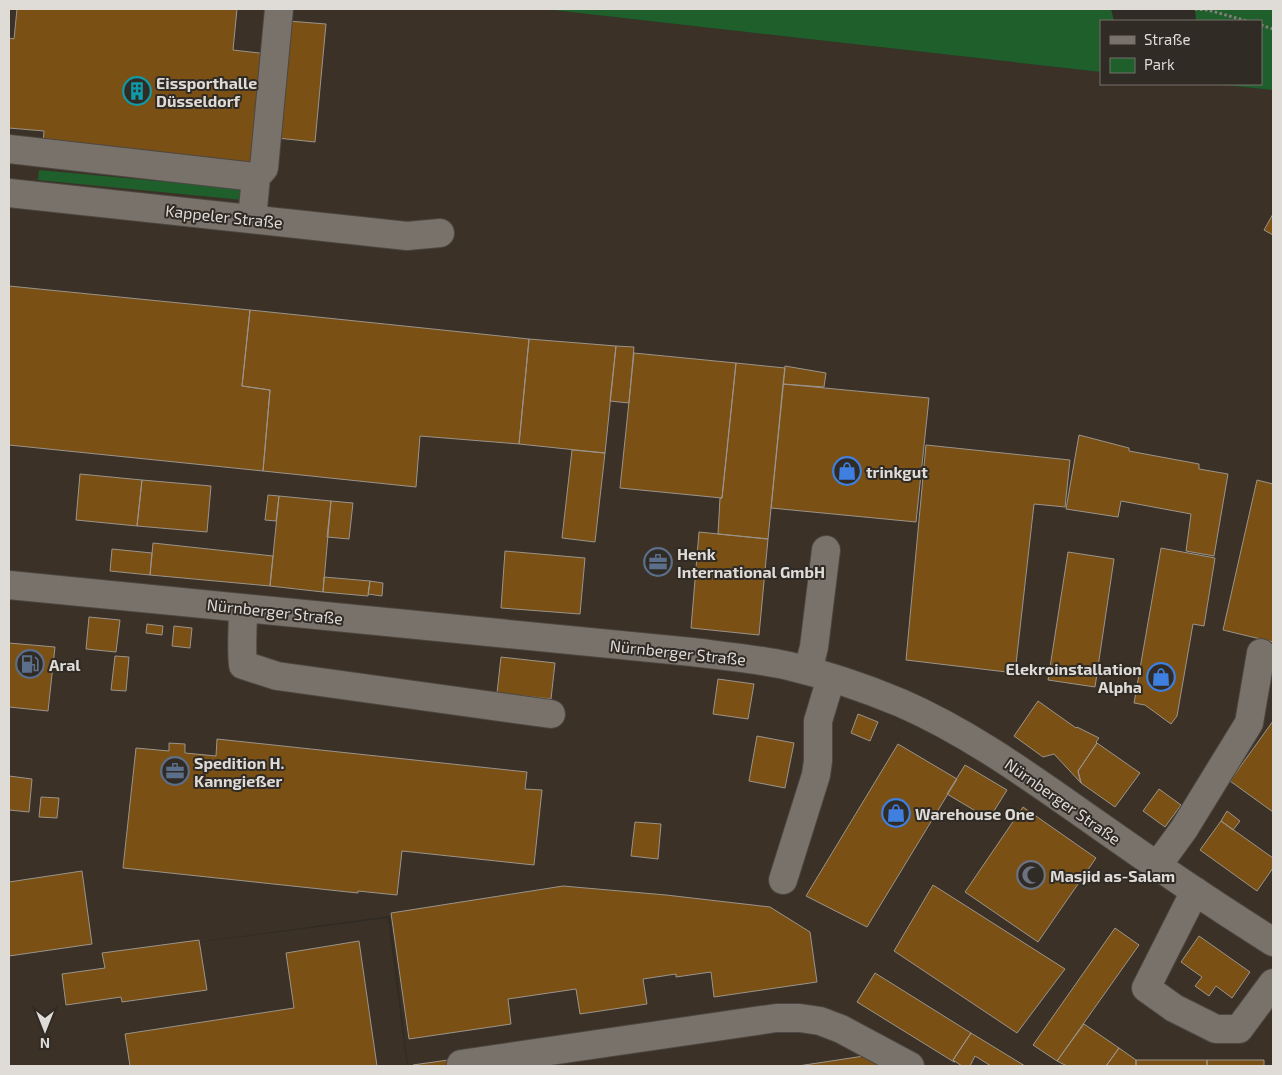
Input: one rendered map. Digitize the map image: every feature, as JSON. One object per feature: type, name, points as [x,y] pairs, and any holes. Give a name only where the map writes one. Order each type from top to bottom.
[{"type":"street","points":[[252,219],[256,177],[264,168],[279,9]]},
{"type":"street","points":[[9,150],[256,177]]},
{"type":"street","name":"Kappeler Straße","points":[[9,193],[407,236],[440,233]]},
{"type":"street","points":[[784,880],[816,775],[818,761],[819,675],[814,647],[826,550]]},
{"type":"street","name":"Nürnberger Straße","points":[[9,585],[700,653],[788,666],[858,687],[900,703],[956,731],[1005,760],[1157,866],[1273,942]]},
{"type":"street","points":[[243,608],[241,647],[244,665],[277,676],[551,714]]},
{"type":"street","points":[[1157,866],[1184,829],[1249,723],[1261,653]]},
{"type":"street","points":[[1195,891],[1146,988],[1174,1008],[1216,1029],[1239,1029],[1273,983]]},
{"type":"street","points":[[461,1064],[776,1018],[800,1018],[820,1021],[840,1028],[910,1066]]},
{"type":"path","points":[[1195,9],[1208,10],[1243,20]]},
{"type":"shaded area","points":[[9,9],[544,9],[1100,72],[1100,85],[1226,85],[1273,90],[1273,930],[823,668],[9,578]]},
{"type":"shaded area","points":[[9,593],[739,662],[897,706],[1273,952],[1273,1066],[408,1066],[390,916],[178,945],[388,918],[407,1066],[9,1066]]},
{"type":"green space","points":[[544,9],[1111,9],[1114,20],[1100,20],[1100,72]]},
{"type":"green space","points":[[1195,9],[1273,9],[1273,90],[1226,85],[1262,85],[1262,20],[1196,20]]},
{"type":"green space","points":[[39,170],[244,189],[243,200],[38,180]]},
{"type":"building","name":"Eissporthalle Düsseldorf","points":[[17,9],[237,9],[233,50],[268,54],[257,166],[43,144],[44,131],[9,128],[9,38],[14,39]]},
{"type":"building","points":[[288,21],[326,24],[315,142],[277,138]]},
{"type":"building","points":[[1273,214],[1273,235],[1264,230]]},
{"type":"building","points":[[9,286],[250,310],[242,386],[270,390],[263,471],[9,445]]},
{"type":"building","points":[[250,310],[529,339],[519,444],[420,436],[416,487],[263,471],[270,390],[242,386]]},
{"type":"building","points":[[529,339],[616,346],[605,453],[519,444]]},
{"type":"building","points":[[616,346],[634,347],[629,403],[610,401]]},
{"type":"building","points":[[634,353],[736,363],[722,498],[620,488]]},
{"type":"building","points":[[736,363],[785,368],[768,539],[718,534],[720,498],[722,498]]},
{"type":"building","points":[[785,366],[826,373],[824,387],[783,384]]},
{"type":"building","points":[[783,384],[929,398],[916,522],[771,508]]},
{"type":"building","points":[[1079,435],[1129,448],[1129,451],[1199,464],[1199,469],[1228,474],[1214,556],[1186,551],[1191,514],[1121,501],[1118,517],[1066,509]]},
{"type":"building","points":[[926,445],[1070,460],[1065,507],[1034,504],[1015,673],[906,660]]},
{"type":"building","points":[[572,450],[605,453],[595,542],[562,538]]},
{"type":"building","points":[[80,474],[142,480],[137,526],[76,520]]},
{"type":"building","points":[[142,480],[211,486],[207,532],[137,526]]},
{"type":"building","points":[[1257,480],[1273,484],[1273,642],[1223,630]]},
{"type":"building","points":[[268,495],[279,496],[276,521],[265,520]]},
{"type":"building","points":[[279,496],[331,501],[323,592],[270,586]]},
{"type":"building","points":[[331,501],[353,503],[349,539],[327,537]]},
{"type":"building","points":[[699,532],[768,539],[759,635],[691,628]]},
{"type":"building","points":[[153,543],[273,556],[270,586],[150,575]]},
{"type":"building","points":[[1161,548],[1215,558],[1204,626],[1193,624],[1177,716],[1171,724],[1145,705],[1134,703]]},
{"type":"building","points":[[112,549],[152,553],[150,575],[110,571]]},
{"type":"building","points":[[505,551],[585,558],[580,614],[501,608]]},
{"type":"building","points":[[1068,552],[1114,559],[1095,687],[1048,680]]},
{"type":"building","points":[[324,577],[370,581],[368,596],[323,592]]},
{"type":"building","points":[[370,581],[383,583],[382,596],[368,594]]},
{"type":"building","points":[[89,617],[120,620],[116,652],[86,649]]},
{"type":"building","points":[[147,624],[163,626],[162,635],[146,633]]},
{"type":"building","points":[[174,626],[192,628],[190,648],[172,646]]},
{"type":"building","points":[[9,643],[55,647],[48,711],[9,707]]},
{"type":"building","points":[[115,656],[129,657],[126,691],[111,690]]},
{"type":"building","points":[[501,657],[555,663],[551,699],[497,693]]},
{"type":"building","points":[[718,679],[754,684],[748,719],[713,714]]},
{"type":"building","points":[[1038,701],[1076,728],[1099,738],[1078,771],[1081,783],[1054,754],[1043,757],[1014,736]]},
{"type":"building","points":[[858,714],[878,722],[870,741],[851,733]]},
{"type":"building","points":[[1273,721],[1273,812],[1230,781]]},
{"type":"building","points":[[757,736],[794,743],[785,788],[749,781]]},
{"type":"building","points":[[217,739],[527,772],[525,789],[542,790],[534,865],[402,851],[397,895],[358,891],[358,893],[123,868],[136,748],[169,751],[169,743],[185,744],[185,753],[216,756]]},
{"type":"building","points":[[1097,743],[1140,773],[1115,807],[1081,783],[1078,771]]},
{"type":"building","points":[[898,744],[957,779],[867,927],[806,896]]},
{"type":"building","points":[[965,765],[1007,790],[989,819],[947,794]]},
{"type":"building","points":[[9,776],[32,779],[29,812],[9,810]]},
{"type":"building","points":[[1159,789],[1181,805],[1165,827],[1143,811]]},
{"type":"building","points":[[41,797],[59,798],[57,818],[39,817]]},
{"type":"building","name":"Masjid as-Salam","points":[[1023,807],[1096,858],[1038,942],[965,892]]},
{"type":"building","points":[[1227,811],[1240,821],[1233,830],[1221,821]]},
{"type":"building","points":[[1221,821],[1273,858],[1273,868],[1257,891],[1200,850]]},
{"type":"building","points":[[635,822],[661,824],[658,859],[631,856]]},
{"type":"building","points":[[82,871],[92,944],[9,956],[9,882]]},
{"type":"building","points":[[933,885],[1065,969],[1017,1033],[894,951]]},
{"type":"building","points":[[563,886],[770,907],[810,932],[817,982],[714,997],[711,972],[676,977],[676,974],[643,979],[647,1004],[580,1014],[576,989],[508,999],[511,1024],[409,1039],[391,913]]},
{"type":"building","points":[[1115,928],[1139,945],[1057,1061],[1033,1045]]},
{"type":"building","points":[[1199,936],[1250,972],[1232,998],[1216,986],[1209,996],[1195,986],[1202,977],[1181,962]]},
{"type":"building","points":[[199,940],[207,990],[122,1002],[121,997],[66,1005],[62,974],[105,968],[102,953]]},
{"type":"building","points":[[359,941],[377,1066],[130,1066],[125,1034],[294,1008],[286,953]]},
{"type":"building","points":[[875,973],[971,1033],[953,1060],[955,1062],[857,1002]]},
{"type":"building","points":[[1084,1024],[1119,1048],[1106,1066],[1067,1066],[1057,1061]]},
{"type":"building","points":[[971,1033],[1025,1066],[991,1066],[975,1056],[970,1066],[962,1066],[953,1060]]},
{"type":"building","points":[[1119,1048],[1136,1060],[1136,1066],[1106,1066]]},
{"type":"building","points":[[864,1056],[880,1066],[798,1066]]},
{"type":"building","points":[[448,1060],[449,1066],[413,1065]]},
{"type":"building","points":[[1136,1060],[1207,1060],[1207,1066],[1136,1066]]},
{"type":"building","points":[[1207,1060],[1264,1060],[1264,1066],[1207,1066]]},
{"type":"place","name":"Eissporthalle Düsseldorf","points":[[137,91]]},
{"type":"place","name":"trinkgut","points":[[847,471]]},
{"type":"place","name":"Henk International GmbH","points":[[658,562]]},
{"type":"place","name":"Aral","points":[[30,664]]},
{"type":"place","name":"Elekroinstallation Alpha","points":[[1161,677]]},
{"type":"place","name":"Spedition H. Kanngießer","points":[[175,771]]},
{"type":"place","name":"Warehouse One","points":[[896,813]]},
{"type":"place","name":"Masjid as-Salam","points":[[1031,875]]}]
